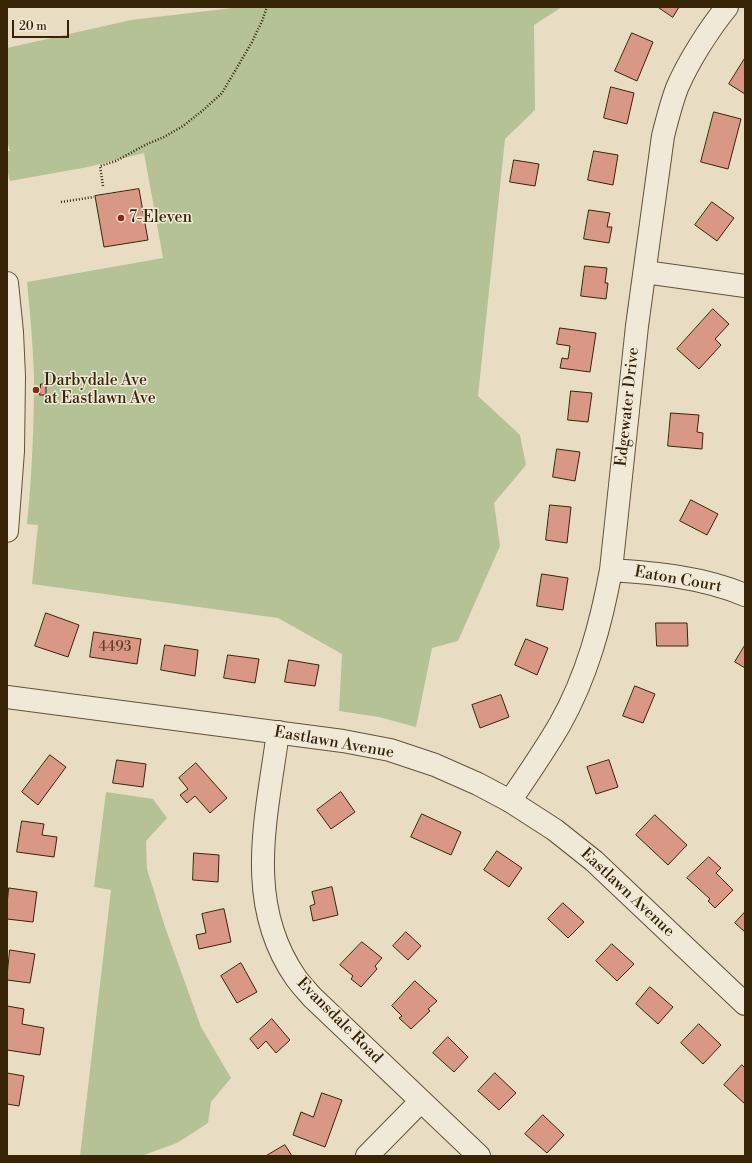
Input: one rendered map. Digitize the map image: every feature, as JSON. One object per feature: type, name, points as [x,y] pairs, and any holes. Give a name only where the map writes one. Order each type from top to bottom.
[{"type":"street","name":"Edgewater Drive","points":[[510,801],[561,722],[580,684],[592,651],[604,610],[611,570],[637,326],[663,136],[678,88],[688,67],[727,7]]},
{"type":"street","points":[[645,272],[745,286]]},
{"type":"street","points":[[7,284],[12,332],[14,376],[13,451],[7,531]]},
{"type":"street","name":"Eaton Court","points":[[611,570],[653,573],[696,580],[745,595]]},
{"type":"street","name":"Eastlawn Avenue","points":[[7,698],[343,741],[390,750],[435,765],[478,784],[510,801],[555,830],[594,861],[745,1004]]},
{"type":"street","name":"Evansdale Road","points":[[278,732],[265,816],[262,865],[264,895],[276,941],[296,978],[312,997],[479,1156]]},
{"type":"street","points":[[367,1156],[421,1101]]},
{"type":"path","points":[[102,186],[100,166],[116,161],[145,144],[164,137],[183,126],[222,93],[252,42],[267,7]]},
{"type":"path","points":[[61,202],[94,197]]},
{"type":"green space","points":[[241,7],[562,7],[534,25],[535,110],[505,139],[478,396],[520,435],[526,465],[494,503],[500,546],[458,641],[432,648],[416,727],[379,717],[339,711],[342,654],[278,618],[32,584],[38,525],[27,524],[34,414],[34,377],[27,282],[163,258],[144,153],[88,167],[10,181],[7,170],[7,151],[10,151],[7,140],[7,48],[131,20]]},
{"type":"green space","points":[[106,792],[153,799],[167,818],[146,841],[147,869],[165,927],[201,1027],[231,1078],[211,1102],[208,1123],[177,1143],[141,1156],[80,1156],[111,890],[94,887]]},
{"type":"building","points":[[658,7],[679,7],[673,17]]},
{"type":"building","points":[[632,33],[653,42],[637,81],[615,71]]},
{"type":"building","points":[[745,58],[745,94],[729,84]]},
{"type":"building","points":[[611,87],[634,93],[627,124],[604,118]]},
{"type":"building","points":[[714,112],[741,119],[728,169],[701,162]]},
{"type":"building","points":[[594,151],[618,155],[613,185],[588,180]]},
{"type":"building","points":[[514,160],[539,164],[535,186],[510,182]]},
{"type":"building","name":"7-Eleven","points":[[139,189],[148,240],[104,247],[95,196]]},
{"type":"building","points":[[712,202],[734,218],[717,241],[695,225]]},
{"type":"building","points":[[589,210],[610,213],[607,227],[612,227],[609,243],[584,239]]},
{"type":"building","points":[[585,266],[607,268],[605,283],[608,283],[606,299],[581,296]]},
{"type":"building","points":[[713,309],[729,324],[715,339],[721,345],[699,369],[677,349]]},
{"type":"building","points":[[560,328],[596,333],[590,372],[560,368],[562,358],[568,359],[570,346],[557,344]]},
{"type":"building","points":[[41,384],[46,384],[46,395],[40,395]]},
{"type":"building","points":[[571,391],[592,393],[588,422],[568,420]]},
{"type":"building","points":[[671,413],[699,415],[697,432],[703,433],[702,449],[668,446]]},
{"type":"building","points":[[557,449],[580,452],[575,481],[553,477]]},
{"type":"building","points":[[691,500],[718,514],[707,535],[680,521]]},
{"type":"building","points":[[550,505],[571,507],[567,543],[546,540]]},
{"type":"building","points":[[542,574],[568,578],[563,610],[537,606]]},
{"type":"building","points":[[46,613],[79,625],[68,657],[35,646]]},
{"type":"building","points":[[656,623],[687,623],[688,646],[657,646]]},
{"type":"building","points":[[94,632],[141,639],[137,664],[90,657]]},
{"type":"building","points":[[526,639],[548,648],[537,675],[515,665]]},
{"type":"building","points":[[165,645],[198,650],[195,676],[161,670]]},
{"type":"building","points":[[745,645],[745,668],[735,662]]},
{"type":"building","points":[[228,655],[259,659],[255,683],[224,678]]},
{"type":"building","points":[[289,660],[319,665],[315,686],[285,682]]},
{"type":"building","points":[[635,686],[655,694],[643,723],[623,716]]},
{"type":"building","points":[[501,695],[509,717],[480,728],[472,705]]},
{"type":"building","points":[[50,755],[66,767],[38,805],[22,792]]},
{"type":"building","points":[[117,760],[146,764],[143,787],[113,783]]},
{"type":"building","points":[[609,760],[618,787],[596,794],[587,767]]},
{"type":"building","points":[[196,763],[227,798],[210,813],[195,796],[187,803],[180,795],[188,789],[179,778]]},
{"type":"building","points":[[341,792],[355,812],[331,829],[317,810]]},
{"type":"building","points":[[422,814],[461,832],[451,855],[411,837]]},
{"type":"building","points":[[655,815],[687,845],[668,865],[636,835]]},
{"type":"building","points":[[22,821],[44,824],[42,835],[57,837],[54,857],[17,852]]},
{"type":"building","points":[[497,851],[522,868],[509,887],[484,870]]},
{"type":"building","points":[[194,853],[219,855],[218,882],[193,880]]},
{"type":"building","points":[[709,857],[721,868],[716,873],[733,890],[715,908],[708,901],[710,899],[687,878]]},
{"type":"building","points":[[332,887],[338,915],[313,921],[310,906],[315,904],[312,892]]},
{"type":"building","points":[[9,888],[37,892],[33,922],[7,919]]},
{"type":"building","points":[[563,903],[584,922],[568,938],[548,919]]},
{"type":"building","points":[[224,909],[231,942],[199,949],[196,935],[206,933],[202,914]]},
{"type":"building","points":[[745,912],[745,932],[735,923]]},
{"type":"building","points":[[406,932],[421,946],[408,960],[393,946]]},
{"type":"building","points":[[362,942],[382,958],[375,966],[377,969],[361,987],[351,979],[353,976],[340,965]]},
{"type":"building","points":[[612,944],[634,964],[617,981],[596,961]]},
{"type":"building","points":[[10,950],[35,954],[30,983],[7,980]]},
{"type":"building","points":[[241,963],[257,992],[237,1003],[221,976]]},
{"type":"building","points":[[415,981],[437,1001],[428,1009],[430,1011],[411,1029],[399,1018],[402,1016],[392,1006]]},
{"type":"building","points":[[650,987],[673,1007],[658,1024],[636,1004]]},
{"type":"building","points":[[7,1006],[24,1009],[22,1024],[44,1028],[40,1055],[7,1050]]},
{"type":"building","points":[[272,1019],[290,1040],[276,1053],[266,1041],[258,1049],[250,1039]]},
{"type":"building","points":[[699,1024],[721,1045],[703,1064],[681,1043]]},
{"type":"building","points":[[448,1037],[468,1057],[454,1072],[433,1053]]},
{"type":"building","points":[[742,1065],[745,1068],[745,1104],[724,1085]]},
{"type":"building","points":[[7,1073],[24,1076],[19,1106],[7,1104]]},
{"type":"building","points":[[495,1073],[516,1093],[499,1110],[478,1091]]},
{"type":"building","points":[[322,1093],[342,1100],[325,1147],[293,1135],[301,1112],[313,1117]]},
{"type":"building","points":[[543,1115],[564,1135],[547,1153],[525,1134]]},
{"type":"building","points":[[285,1145],[292,1156],[266,1156]]},
{"type":"place","name":"7-Eleven","points":[[121,218]]},
{"type":"place","name":"Darbydale Ave at Eastlawn Ave","points":[[36,390]]}]
